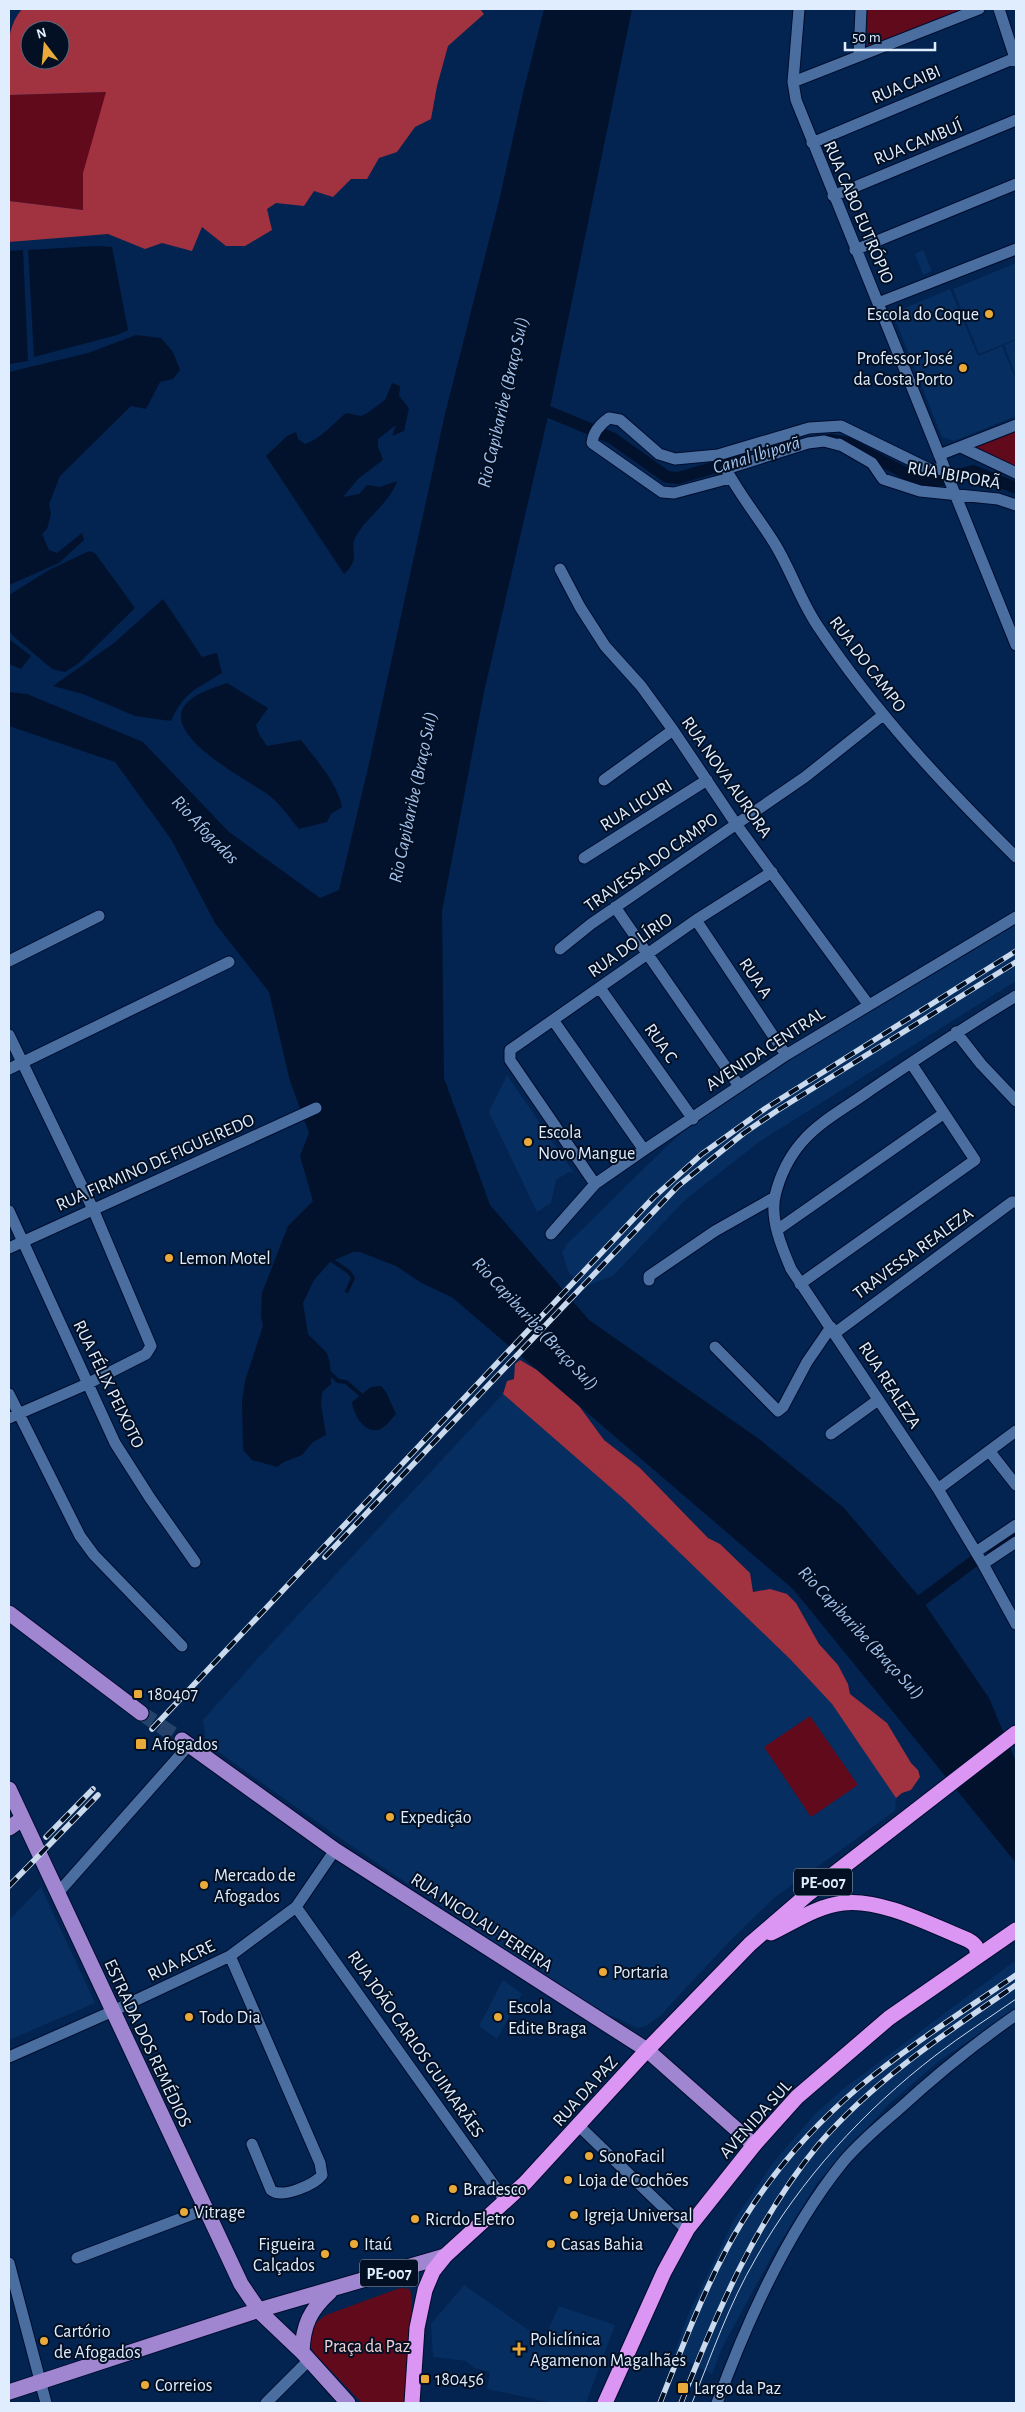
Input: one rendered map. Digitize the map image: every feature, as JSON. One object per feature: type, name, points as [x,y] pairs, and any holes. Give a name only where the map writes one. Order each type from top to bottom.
[{"type":"highway","name":"RUA DA PAZ","points":[[445,2256],[506,2202],[579,2126],[647,2050],[750,1944],[808,1894],[1016,1733]]},
{"type":"highway","points":[[750,1944],[816,1910],[843,1902],[886,1908],[968,1940],[975,1944],[978,1950],[977,1956]]},
{"type":"highway","name":"AVENIDA SUL","points":[[605,2403],[664,2272],[686,2230],[754,2145],[797,2098],[874,2030],[1016,1930]]},
{"type":"highway","points":[[412,2403],[418,2328],[425,2290],[433,2271],[445,2256]]},
{"type":"main road","points":[[9,1613],[141,1713]]},
{"type":"main road","name":"RUA NICOLAU PEREIRA","points":[[186,1743],[335,1850],[647,2050],[754,2145]]},
{"type":"main road","name":"ESTRADA DOS REMÉDIOS","points":[[9,1790],[241,2284],[258,2310]]},
{"type":"main road","points":[[9,1828],[22,1819]]},
{"type":"main road","name":"RUA DA PAZ","points":[[258,2310],[445,2256]]},
{"type":"main road","points":[[305,2356],[304,2327],[307,2318],[316,2305],[332,2290]]},
{"type":"main road","points":[[258,2310],[305,2356],[340,2400]]},
{"type":"main road","name":"PE-007","points":[[9,2392],[258,2310]]},
{"type":"street","name":"RUA CABO EUTRÓPIO","points":[[799,9],[793,82],[796,100],[812,144],[1016,645]]},
{"type":"street","points":[[859,56],[861,9]]},
{"type":"street","points":[[793,82],[979,9]]},
{"type":"street","points":[[1000,9],[1016,59]]},
{"type":"street","name":"RUA CAIBI","points":[[812,144],[1016,59]]},
{"type":"street","name":"RUA CAMBUÍ","points":[[833,196],[1016,120]]},
{"type":"street","points":[[855,250],[1016,184]]},
{"type":"street","points":[[878,303],[1016,249]]},
{"type":"street","name":"RUA IBIPORÃ","points":[[944,468],[931,470],[841,426],[809,428],[718,455],[676,460],[659,454],[620,420],[609,418],[599,425],[592,443],[662,492],[674,493],[808,443],[824,441],[839,444],[872,463],[883,479],[920,491],[998,499],[1016,505]]},
{"type":"street","points":[[960,447],[1016,425]]},
{"type":"street","name":"RUA IBIPORÃ","points":[[939,455],[960,447],[1016,473]]},
{"type":"street","name":"RUA DO CAMPO","points":[[728,473],[774,541],[797,590],[818,628],[883,715],[967,809],[1016,857]]},
{"type":"street","name":"RUA NOVA AURORA","points":[[560,569],[580,607],[605,646],[641,686],[736,824],[868,1004]]},
{"type":"street","name":"TRAVESSA DO CAMPO","points":[[560,949],[615,907],[805,776],[883,715]]},
{"type":"street","points":[[604,780],[673,730]]},
{"type":"street","name":"RUA LICURI","points":[[584,858],[707,780]]},
{"type":"street","name":"RUA DO LÍRIO","points":[[595,1184],[510,1060],[510,1050],[696,920],[772,872]]},
{"type":"street","points":[[615,907],[646,955],[739,1086]]},
{"type":"street","points":[[9,961],[99,916]]},
{"type":"street","name":"AVENIDA CENTRAL","points":[[550,1234],[595,1184],[644,1150],[693,1119],[786,1054],[1016,917]]},
{"type":"street","name":"RUA A","points":[[696,920],[786,1054]]},
{"type":"street","points":[[9,1069],[229,962]]},
{"type":"street","name":"RUA C","points":[[600,988],[693,1119]]},
{"type":"street","points":[[800,1284],[975,1160],[911,1063],[956,1032],[1016,996]]},
{"type":"street","points":[[554,1020],[644,1150]]},
{"type":"street","points":[[956,1032],[981,1064],[1016,1101]]},
{"type":"street","points":[[9,1035],[94,1209],[151,1346],[146,1354],[87,1384],[14,1416]]},
{"type":"street","name":"RUA REALEZA","points":[[911,1063],[824,1122],[804,1140],[790,1157],[782,1173],[775,1198],[778,1230],[791,1269],[800,1284],[833,1330],[938,1489],[1016,1624]]},
{"type":"street","name":"RUA FIRMINO DE FIGUEIREDO","points":[[9,1248],[316,1108]]},
{"type":"street","points":[[778,1230],[943,1114]]},
{"type":"street","points":[[649,1280],[649,1276],[715,1230],[753,1208],[775,1198]]},
{"type":"street","name":"TRAVESSA REALEZA","points":[[715,1347],[775,1411],[778,1411],[783,1407],[807,1362],[833,1330],[1014,1202]]},
{"type":"street","name":"RUA FÉLIX PEIXOTO","points":[[9,1211],[115,1443],[195,1562]]},
{"type":"street","points":[[9,1394],[14,1416],[80,1536],[94,1555],[182,1646]]},
{"type":"street","points":[[831,1434],[878,1400]]},
{"type":"street","points":[[938,1489],[1016,1432]]},
{"type":"street","points":[[990,1452],[1016,1485]]},
{"type":"street","points":[[976,1552],[1016,1525]]},
{"type":"street","points":[[983,1564],[1016,1542]]},
{"type":"street","points":[[57,1894],[186,1743]]},
{"type":"street","name":"RUA ACRE","points":[[9,2057],[230,1956],[296,1907],[335,1850]]},
{"type":"street","name":"RUA JOÃO CARLOS GUIMARÃES","points":[[296,1907],[506,2202]]},
{"type":"street","points":[[230,1956],[320,2163],[322,2175],[316,2182],[284,2194],[276,2194],[272,2190],[252,2144]]},
{"type":"street","points":[[717,2403],[743,2334],[800,2224],[844,2161],[939,2072],[1016,2015]]},
{"type":"street","points":[[579,2126],[686,2230]]},
{"type":"street","points":[[76,2258],[206,2209]]},
{"type":"street","points":[[9,2264],[46,2403]]},
{"type":"street","points":[[266,2403],[305,2356]]},
{"type":"shaded area","points":[[22,9],[480,9],[484,14],[448,46],[437,86],[431,119],[415,127],[397,152],[379,158],[367,179],[351,179],[333,197],[314,191],[304,206],[276,203],[267,209],[272,230],[245,246],[226,246],[202,227],[192,251],[162,243],[145,249],[108,234],[9,242],[9,201],[83,210],[83,173],[106,92],[9,95],[8,50],[12,28]]},
{"type":"shaded area","points":[[923,250],[932,271],[923,275],[915,254]]},
{"type":"shaded area","name":"Escola do Coque","points":[[1016,263],[1016,339],[979,354],[953,289]]},
{"type":"shaded area","name":"Professor José da Costa Porto","points":[[950,289],[978,356],[1002,346],[1016,380],[1016,416],[954,441],[942,437],[895,319],[900,310]]},
{"type":"shaded area","points":[[1016,340],[1016,376],[1004,345]]},
{"type":"shaded area","points":[[1016,920],[1016,981],[759,1142],[685,1200],[613,1276],[586,1286],[569,1273],[562,1252],[567,1244],[668,1145],[713,1106]]},
{"type":"shaded area","name":"Escola Novo Mangue","points":[[507,1075],[574,1173],[569,1172],[556,1180],[551,1203],[537,1212],[489,1112]]},
{"type":"shaded area","points":[[520,1360],[537,1370],[579,1406],[604,1440],[640,1468],[708,1538],[720,1544],[750,1573],[753,1592],[770,1589],[787,1594],[796,1603],[819,1644],[838,1665],[848,1684],[850,1694],[887,1723],[911,1763],[918,1770],[920,1777],[911,1790],[902,1793],[896,1798],[832,1704],[790,1659],[626,1501],[503,1394],[507,1381],[514,1379],[515,1364]]},
{"type":"shaded area","points":[[503,1394],[626,1501],[790,1659],[832,1704],[896,1798],[895,1811],[774,1898],[726,1945],[660,2016],[646,2026],[637,2028],[617,2018],[600,2013],[334,1834],[206,1743],[203,1720]]},
{"type":"shaded area","points":[[41,1887],[95,2003],[9,2040],[9,1920]]},
{"type":"shaded area","points":[[1016,1960],[1016,2009],[939,2061],[890,2103],[817,2183],[773,2254],[722,2348],[712,2374],[674,2355],[688,2315],[734,2220],[773,2163],[814,2115],[843,2089]]},
{"type":"shaded area","name":"Escola Edite Braga","points":[[503,1980],[522,1994],[497,2039],[479,2026]]},
{"type":"shaded area","name":"Policlínica Agamenon Magalhães","points":[[464,2285],[543,2340],[559,2306],[615,2325],[586,2403],[553,2403],[487,2389],[490,2372],[474,2368],[466,2361],[433,2357],[431,2324]]},
{"type":"green space","points":[[189,9],[83,173],[83,210],[9,201],[9,95],[107,92]]},
{"type":"green space","points":[[868,9],[965,9],[867,48]]},
{"type":"green space","points":[[1016,424],[1016,468],[967,444]]},
{"type":"green space","points":[[810,1716],[858,1785],[811,1817],[764,1747]]},
{"type":"green space","name":"Praça da Paz","points":[[400,2288],[410,2289],[412,2300],[406,2403],[362,2403],[314,2353],[309,2343],[313,2325],[326,2315]]},
{"type":"water","points":[[544,9],[632,9],[549,412],[484,692],[442,911],[444,1078],[490,1205],[589,1320],[759,1439],[844,1508],[922,1600],[989,1698],[1016,1762],[1016,1863],[793,1589],[453,1298],[420,1282],[396,1266],[360,1252],[353,1252],[330,1262],[314,1280],[303,1303],[308,1334],[327,1353],[330,1364],[331,1384],[322,1392],[321,1404],[326,1435],[313,1442],[302,1455],[277,1467],[252,1460],[243,1450],[242,1401],[245,1381],[263,1326],[261,1316],[262,1293],[288,1226],[313,1201],[300,1156],[309,1133],[290,1081],[269,992],[215,923],[171,839],[115,762],[9,726],[9,692],[27,694],[143,742],[229,832],[320,898],[339,890],[368,768],[445,414],[499,201]]},
{"type":"water","points":[[97,246],[112,247],[128,330],[117,335],[34,357],[28,250]]},
{"type":"water","points":[[23,250],[28,361],[9,364],[9,251]]},
{"type":"water","points":[[136,335],[161,338],[173,352],[180,370],[173,379],[160,382],[146,409],[131,406],[60,476],[49,504],[51,514],[47,529],[42,534],[49,550],[57,553],[82,533],[84,540],[59,563],[9,585],[9,372],[88,353]]},
{"type":"water","points":[[392,383],[400,386],[399,396],[409,408],[404,431],[392,436],[396,425],[378,439],[378,446],[383,460],[359,478],[343,497],[359,494],[367,485],[380,487],[397,481],[384,503],[365,523],[355,538],[354,559],[344,574],[266,456],[287,436],[296,432],[298,439],[305,444],[321,435],[346,413],[361,416],[366,414],[385,400]]},
{"type":"water","points":[[89,551],[95,553],[135,608],[79,663],[65,672],[52,669],[12,635],[9,629],[9,595],[49,570]]},
{"type":"water","points":[[163,599],[202,657],[217,653],[222,673],[186,697],[171,721],[135,716],[83,694],[53,686],[114,643]]},
{"type":"water","points":[[9,639],[31,656],[21,669],[9,664]]},
{"type":"water","points":[[227,683],[268,708],[256,725],[259,734],[267,746],[301,740],[325,772],[336,789],[342,807],[331,814],[327,822],[299,829],[271,797],[209,755],[194,741],[184,727],[181,714],[193,698],[202,692]]},
{"type":"water","points":[[381,1386],[386,1392],[396,1414],[383,1428],[372,1430],[360,1421],[354,1411],[352,1402],[371,1387]]},
{"type":"waterway","name":"Canal Ibiporã","points":[[532,412],[549,412],[612,438],[667,477],[678,478],[737,461]]},
{"type":"waterway","name":"Canal Ibiporã","points":[[830,440],[848,443],[926,484],[973,471],[1016,488]]},
{"type":"waterway","points":[[332,1257],[333,1261],[349,1272],[353,1278],[347,1291]]},
{"type":"waterway","points":[[327,1370],[338,1381],[346,1382],[360,1394]]},
{"type":"waterway","points":[[992,1549],[1016,1532]]},
{"type":"waterway","points":[[922,1600],[974,1561]]},
{"type":"tunnel","points":[[141,1713],[182,1740]]},
{"type":"tram line","points":[[692,2403],[721,2329],[746,2275],[773,2229],[813,2174],[859,2123],[909,2076],[1016,1999]]},
{"type":"railway","points":[[152,1729],[654,1197],[702,1154],[766,1108],[1016,951]]},
{"type":"railway","points":[[325,1557],[678,1186],[744,1133],[778,1110],[1016,962]]},
{"type":"railway","points":[[46,1837],[93,1789]]},
{"type":"railway","points":[[9,1886],[98,1795]]},
{"type":"railway","points":[[660,2403],[698,2309],[737,2230],[767,2185],[801,2143],[839,2105],[878,2072],[916,2043],[1016,1975]]},
{"type":"railway","points":[[681,2403],[724,2301],[757,2235],[796,2173],[819,2144],[840,2121],[887,2078],[938,2039],[1016,1985]]},
{"type":"place","name":"Escola do Coque","points":[[989,314]]},
{"type":"place","name":"Professor José da Costa Porto","points":[[963,368]]},
{"type":"place","name":"Escola Novo Mangue","points":[[528,1142]]},
{"type":"place","name":"Lemon Motel","points":[[169,1258]]},
{"type":"place","name":"180407","points":[[138,1694]]},
{"type":"place","name":"Afogados","points":[[141,1744]]},
{"type":"place","name":"Expedição","points":[[390,1817]]},
{"type":"place","name":"Mercado de Afogados","points":[[204,1885]]},
{"type":"place","name":"Portaria","points":[[603,1972]]},
{"type":"place","name":"Todo Dia","points":[[189,2017]]},
{"type":"place","name":"Escola Edite Braga","points":[[498,2017]]},
{"type":"place","name":"SonoFacil","points":[[589,2156]]},
{"type":"place","name":"Loja de Cochões","points":[[568,2180]]},
{"type":"place","name":"Bradesco","points":[[453,2189]]},
{"type":"place","name":"Vitrage","points":[[184,2212]]},
{"type":"place","name":"Igreja Universal","points":[[574,2215]]},
{"type":"place","name":"Ricrdo Eletro","points":[[415,2219]]},
{"type":"place","name":"Itaú","points":[[354,2244]]},
{"type":"place","name":"Casas Bahia","points":[[551,2244]]},
{"type":"place","name":"Figueira Calçados","points":[[325,2254]]},
{"type":"place","name":"Cartório de Afogados","points":[[44,2341]]},
{"type":"place","name":"Policlínica Agamenon Magalhães","points":[[519,2349]]},
{"type":"place","name":"180456","points":[[425,2379]]},
{"type":"place","name":"Correios","points":[[145,2385]]},
{"type":"place","name":"Largo da Paz","points":[[683,2388]]},
{"type":"water label","name":"Rio Capibaribe (Braço Sul)","points":[[502,402]]},
{"type":"water label","name":"Rio Capibaribe (Braço Sul)","points":[[412,797]]},
{"type":"water label","name":"Rio Afogados","points":[[206,829]]},
{"type":"water label","name":"Rio Capibaribe (Braço Sul)","points":[[536,1323]]},
{"type":"water label","name":"Rio Capibaribe (Braço Sul)","points":[[862,1632]]}]
